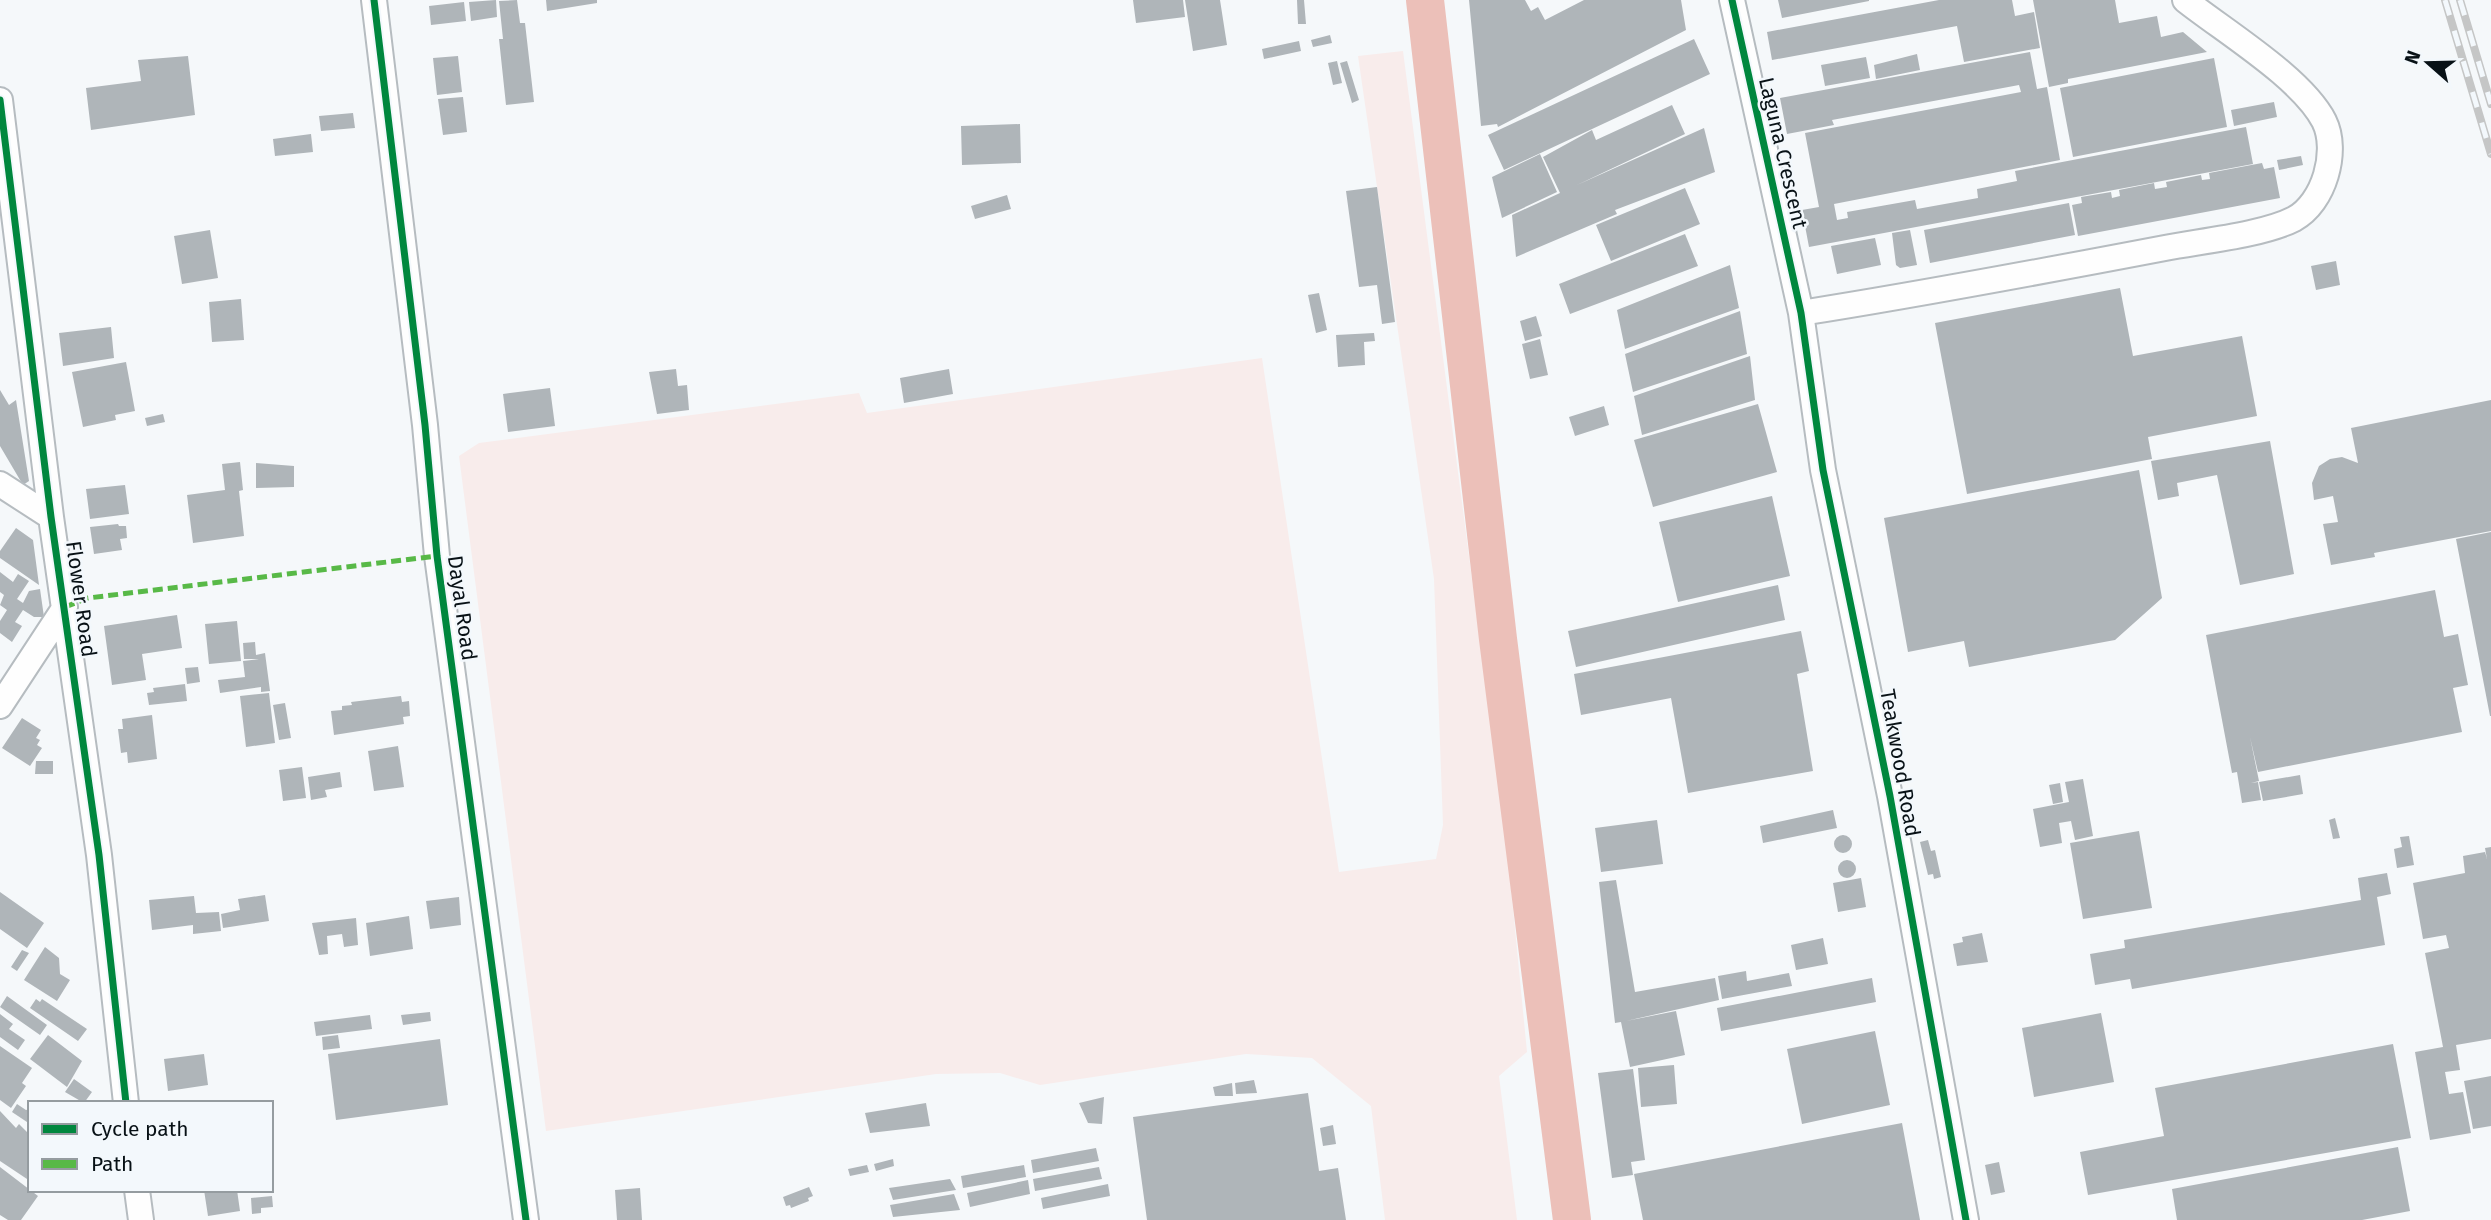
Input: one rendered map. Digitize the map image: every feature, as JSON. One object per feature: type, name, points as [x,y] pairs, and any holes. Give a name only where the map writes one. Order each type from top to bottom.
[{"type":"street","name":"Dayal Road","points":[[374,0],[425,425],[437,556],[526,1220]]},
{"type":"street","name":"Laguna Crescent","points":[[1732,0],[1801,313]]},
{"type":"street","points":[[1801,313],[2269,228],[2295,219],[2311,205],[2329,165],[2330,142],[2324,121],[2302,93],[2275,69],[2185,0]]},
{"type":"street","name":"Flower Road","points":[[1,114],[51,517],[99,855],[126,1101]]},
{"type":"street","name":"Teakwood Road","points":[[1801,313],[1823,470],[1890,796],[1966,1220]]},
{"type":"street","points":[[0,484],[51,517]]},
{"type":"street","points":[[0,706],[65,607]]},
{"type":"street","points":[[137,1192],[141,1220]]},
{"type":"shaded area","points":[[1403,51],[1507,847],[1527,1052],[1499,1076],[1517,1220],[1385,1220],[1371,1106],[1312,1058],[1246,1054],[1040,1085],[1000,1073],[936,1074],[546,1131],[459,456],[479,443],[859,393],[867,413],[1262,358],[1339,872],[1436,859],[1443,825],[1434,579],[1358,56]]},
{"type":"building","points":[[496,0],[497,17],[471,21],[469,2]]},
{"type":"building","points":[[517,0],[520,23],[525,23],[534,102],[506,105],[499,39],[503,39],[499,1]]},
{"type":"building","points":[[546,0],[597,0],[597,3],[547,11]]},
{"type":"building","points":[[1133,0],[1183,0],[1185,17],[1136,23]]},
{"type":"building","points":[[1185,0],[1220,0],[1227,45],[1193,51]]},
{"type":"building","points":[[1297,0],[1304,0],[1306,24],[1298,24]]},
{"type":"building","points":[[1469,0],[1525,0],[1531,11],[1538,7],[1545,20],[1584,0],[1681,0],[1686,30],[1498,127],[1497,124],[1481,126]]},
{"type":"building","points":[[1778,0],[1869,0],[1869,1],[1782,18]]},
{"type":"building","points":[[1939,0],[2012,0],[2015,16],[2034,12],[2040,48],[1964,62],[1957,26],[1772,60],[1767,32]]},
{"type":"building","points":[[2033,0],[2115,0],[2119,23],[2157,16],[2161,37],[2183,32],[2207,52],[2068,79],[2068,83],[2049,87]]},
{"type":"building","points":[[464,2],[466,21],[431,25],[429,6]]},
{"type":"building","points":[[1330,35],[1332,43],[1313,47],[1311,40]]},
{"type":"building","points":[[1694,39],[1710,74],[1504,170],[1488,135]]},
{"type":"building","points":[[1299,41],[1301,51],[1264,59],[1262,49]]},
{"type":"building","points":[[2030,52],[2037,89],[2047,87],[2060,160],[1834,204],[1837,220],[1848,218],[1847,212],[1915,200],[1917,209],[1978,198],[1977,189],[2017,181],[2015,171],[2246,127],[2253,164],[1809,247],[1802,210],[1819,207],[1805,133],[2021,92],[2019,85],[1832,120],[1834,125],[1787,134],[1780,98]]},
{"type":"building","points":[[1917,54],[1920,70],[1876,79],[1874,65]]},
{"type":"building","points":[[188,56],[195,115],[91,130],[86,88],[141,81],[138,60]]},
{"type":"building","points":[[458,56],[462,92],[437,95],[433,58]]},
{"type":"building","points":[[1866,57],[1870,78],[1825,86],[1821,65]]},
{"type":"building","points":[[2214,58],[2227,127],[2073,157],[2060,88]]},
{"type":"building","points":[[1337,61],[1342,83],[1333,85],[1328,63]]},
{"type":"building","points":[[1347,61],[1359,100],[1352,103],[1340,63]]},
{"type":"building","points":[[463,97],[467,132],[443,135],[438,99]]},
{"type":"building","points":[[2274,102],[2277,117],[2234,126],[2231,110]]},
{"type":"building","points":[[1672,105],[1685,134],[1577,185],[1704,128],[1715,172],[1615,210],[1617,214],[1516,257],[1512,215],[1560,193],[1543,157],[1592,130],[1596,140]]},
{"type":"building","points":[[353,113],[355,128],[321,131],[319,116]]},
{"type":"building","points":[[1020,124],[1021,163],[962,165],[961,126]]},
{"type":"building","points":[[311,134],[313,152],[275,156],[273,139]]},
{"type":"building","points":[[1540,154],[1557,192],[1502,218],[1492,177]]},
{"type":"building","points":[[2301,156],[2303,165],[2279,170],[2277,160]]},
{"type":"building","points":[[2262,163],[2264,169],[2274,167],[2280,198],[2078,236],[2072,205],[2082,203],[2081,197],[2111,192],[2112,198],[2120,196],[2119,190],[2154,183],[2155,189],[2167,187],[2166,182],[2201,175],[2202,180],[2210,179],[2209,173]]},
{"type":"building","points":[[1377,187],[1395,322],[1382,324],[1377,285],[1359,287],[1346,191]]},
{"type":"building","points":[[1685,188],[1700,224],[1611,261],[1596,225]]},
{"type":"building","points":[[1007,195],[1011,209],[975,219],[971,206]]},
{"type":"building","points":[[2069,203],[2075,235],[1930,263],[1924,230]]},
{"type":"building","points":[[210,230],[218,278],[182,284],[174,236]]},
{"type":"building","points":[[1910,230],[1917,265],[1900,268],[1896,265],[1892,233]]},
{"type":"building","points":[[1685,234],[1698,266],[1570,314],[1559,284]]},
{"type":"building","points":[[1875,238],[1881,265],[1837,274],[1831,246]]},
{"type":"building","points":[[2336,261],[2340,285],[2316,290],[2311,266]]},
{"type":"building","points":[[1730,265],[1739,308],[1625,349],[1617,310]]},
{"type":"building","points":[[2120,288],[2133,356],[2242,336],[2257,416],[2148,437],[2152,459],[1967,494],[1935,323]]},
{"type":"building","points":[[1319,293],[1327,330],[1316,333],[1308,295]]},
{"type":"building","points":[[241,299],[244,340],[212,342],[209,302]]},
{"type":"building","points":[[1740,311],[1747,354],[1633,392],[1625,354]]},
{"type":"building","points":[[1536,316],[1542,336],[1525,341],[1520,321]]},
{"type":"building","points":[[111,327],[114,358],[63,366],[59,333]]},
{"type":"building","points":[[1374,333],[1375,341],[1364,342],[1365,365],[1338,367],[1336,335]]},
{"type":"building","points":[[1540,339],[1548,375],[1530,379],[1522,344]]},
{"type":"building","points":[[1750,356],[1755,400],[1642,435],[1634,396]]},
{"type":"building","points":[[126,362],[135,411],[115,415],[116,420],[83,427],[72,372]]},
{"type":"building","points":[[676,369],[678,386],[687,385],[689,410],[657,414],[649,372]]},
{"type":"building","points":[[949,369],[953,394],[904,403],[900,378]]},
{"type":"building","points":[[550,388],[555,426],[508,432],[503,394]]},
{"type":"building","points":[[0,390],[9,405],[16,400],[29,481],[23,485],[0,446]]},
{"type":"building","points":[[2491,400],[2491,531],[2374,553],[2375,557],[2331,565],[2323,524],[2338,522],[2333,496],[2314,500],[2312,483],[2319,466],[2330,459],[2342,457],[2358,463],[2351,428]]},
{"type":"building","points":[[1758,404],[1777,472],[1653,507],[1634,440]]},
{"type":"building","points":[[1604,406],[1609,425],[1575,436],[1569,417]]},
{"type":"building","points":[[163,414],[165,422],[147,426],[145,418]]},
{"type":"building","points":[[2270,441],[2294,574],[2240,585],[2217,475],[2177,483],[2179,496],[2158,500],[2151,461]]},
{"type":"building","points":[[240,462],[243,490],[239,491],[244,536],[193,543],[187,495],[225,490],[222,464]]},
{"type":"building","points":[[256,463],[294,466],[294,487],[256,488]]},
{"type":"building","points":[[2139,470],[2162,598],[2115,640],[1969,667],[1964,641],[1908,652],[1884,518]]},
{"type":"building","points":[[125,485],[129,514],[90,519],[86,489]]},
{"type":"building","points":[[1772,496],[1790,576],[1678,602],[1659,522]]},
{"type":"building","points":[[118,524],[126,526],[127,538],[120,539],[122,550],[94,554],[90,527]]},
{"type":"building","points":[[16,528],[33,540],[39,585],[0,558],[0,551]]},
{"type":"building","points":[[2491,532],[2491,716],[2490,716],[2456,539]]},
{"type":"building","points":[[0,572],[13,582],[18,574],[29,581],[17,599],[23,603],[29,591],[40,589],[44,617],[34,617],[23,610],[15,622],[22,626],[12,642],[0,633],[0,621],[7,610],[0,605],[4,595],[0,592]]},
{"type":"building","points":[[1778,585],[1785,620],[1576,667],[1568,631]]},
{"type":"building","points":[[2435,590],[2444,637],[2458,634],[2468,685],[2453,688],[2462,732],[2258,772],[2250,737],[2259,781],[2251,783],[2258,782],[2261,800],[2242,803],[2237,772],[2232,773],[2206,635]]},
{"type":"building","points":[[177,615],[182,648],[142,654],[146,680],[112,685],[104,626]]},
{"type":"building","points":[[237,621],[241,661],[209,664],[205,624]]},
{"type":"building","points":[[1801,631],[1809,671],[1797,674],[1813,771],[1688,793],[1671,698],[1581,715],[1574,674]]},
{"type":"building","points":[[255,642],[256,655],[265,653],[270,691],[261,692],[261,687],[220,693],[218,680],[245,677],[243,661],[259,659],[244,659],[243,643]]},
{"type":"building","points":[[198,667],[200,682],[187,684],[185,668]]},
{"type":"building","points":[[185,684],[187,701],[149,705],[147,693],[154,692],[153,688]]},
{"type":"building","points":[[269,693],[275,743],[246,747],[240,696]]},
{"type":"building","points":[[401,696],[402,702],[409,701],[410,716],[403,717],[404,724],[334,735],[331,711],[342,710],[342,706],[352,705],[351,702]]},
{"type":"building","points":[[285,703],[291,738],[279,740],[273,705]]},
{"type":"building","points":[[152,715],[157,759],[128,763],[127,752],[121,753],[118,729],[123,729],[122,719]]},
{"type":"building","points":[[22,718],[41,730],[36,738],[40,740],[37,745],[42,748],[30,766],[2,748]]},
{"type":"building","points":[[398,746],[404,787],[374,791],[368,751]]},
{"type":"building","points":[[36,761],[53,761],[53,774],[35,774]]},
{"type":"building","points":[[302,767],[306,798],[283,801],[279,770]]},
{"type":"building","points":[[340,772],[342,787],[325,790],[327,797],[311,800],[308,777]]},
{"type":"building","points":[[2300,775],[2303,794],[2263,801],[2259,782]]},
{"type":"building","points":[[2083,779],[2093,836],[2075,840],[2071,821],[2059,823],[2062,843],[2040,847],[2033,809],[2069,802],[2065,782]]},
{"type":"building","points":[[2060,783],[2063,802],[2053,804],[2049,785]]},
{"type":"building","points":[[1833,810],[1837,828],[1763,843],[1760,826]]},
{"type":"building","points":[[2335,818],[2340,838],[2333,839],[2329,820]]},
{"type":"building","points":[[1657,820],[1663,864],[1601,872],[1595,828]]},
{"type":"building","points":[[2139,831],[2152,908],[2083,919],[2070,843]]},
{"type":"building","points":[[1843,835],[1851,840],[1852,844],[1847,852],[1843,853],[1835,848],[1834,844],[1839,836]]},
{"type":"building","points":[[2409,836],[2414,865],[2397,868],[2394,849],[2402,847],[2400,837]]},
{"type":"building","points":[[1928,840],[1931,851],[1935,850],[1941,877],[1934,879],[1933,874],[1928,875],[1920,842]]},
{"type":"building","points":[[2491,847],[2491,1039],[2456,1045],[2460,1070],[2445,1072],[2449,1094],[2463,1092],[2471,1133],[2430,1140],[2415,1052],[2443,1047],[2425,953],[2449,948],[2446,935],[2423,939],[2413,883],[2465,873],[2463,856],[2485,852],[2487,859],[2485,848]]},
{"type":"building","points":[[1843,860],[1851,860],[1856,869],[1854,876],[1843,878],[1838,873],[1838,865]]},
{"type":"building","points":[[2387,873],[2391,894],[2377,897],[2385,945],[2132,989],[2130,979],[2095,985],[2090,954],[2125,948],[2124,940],[2361,900],[2358,878]]},
{"type":"building","points":[[1861,878],[1866,907],[1838,912],[1833,883]]},
{"type":"building","points":[[1616,880],[1635,992],[1715,978],[1719,1000],[1626,1021],[1676,1011],[1685,1055],[1630,1067],[1621,1022],[1615,1023],[1599,882]]},
{"type":"building","points":[[0,892],[44,923],[27,948],[0,929]]},
{"type":"building","points":[[265,895],[269,921],[223,928],[221,914],[240,910],[238,899]]},
{"type":"building","points":[[194,896],[196,913],[219,912],[221,931],[193,934],[193,925],[152,930],[149,900]]},
{"type":"building","points":[[459,897],[461,925],[430,929],[426,901]]},
{"type":"building","points":[[409,916],[413,949],[370,956],[366,923]]},
{"type":"building","points":[[356,918],[358,945],[344,947],[342,934],[327,936],[328,954],[319,955],[312,923]]},
{"type":"building","points":[[1982,933],[1988,962],[1957,966],[1953,944],[1963,942],[1962,937]]},
{"type":"building","points":[[1823,938],[1828,964],[1796,970],[1791,945]]},
{"type":"building","points":[[45,947],[59,958],[60,974],[70,980],[57,1001],[24,980]]},
{"type":"building","points":[[22,950],[29,953],[17,971],[11,967]]},
{"type":"building","points":[[1746,971],[1747,981],[1789,973],[1792,986],[1722,999],[1718,976]]},
{"type":"building","points":[[1872,978],[1876,1002],[1721,1031],[1717,1008]]},
{"type":"building","points":[[7,996],[47,1025],[40,1035],[0,1007]]},
{"type":"building","points":[[36,999],[40,1002],[42,999],[87,1029],[78,1041],[30,1008]]},
{"type":"building","points":[[430,1012],[431,1021],[403,1025],[401,1015]]},
{"type":"building","points":[[2101,1013],[2114,1082],[2034,1097],[2022,1028]]},
{"type":"building","points":[[0,1014],[13,1024],[9,1029],[25,1040],[18,1050],[0,1037]]},
{"type":"building","points":[[370,1015],[372,1029],[316,1036],[314,1022]]},
{"type":"building","points":[[1875,1031],[1890,1105],[1802,1124],[1787,1049]]},
{"type":"building","points":[[48,1035],[82,1061],[67,1087],[30,1059]]},
{"type":"building","points":[[338,1035],[340,1048],[323,1050],[322,1037]]},
{"type":"building","points":[[440,1039],[448,1105],[336,1120],[328,1054]]},
{"type":"building","points":[[2393,1044],[2411,1138],[2088,1195],[2080,1152],[2164,1136],[2155,1088]]},
{"type":"building","points":[[0,1046],[32,1068],[22,1083],[26,1086],[11,1108],[0,1100]]},
{"type":"building","points":[[204,1054],[208,1085],[168,1091],[164,1059]]},
{"type":"building","points":[[1674,1065],[1677,1104],[1641,1107],[1638,1068]]},
{"type":"building","points":[[1633,1069],[1645,1160],[1631,1162],[1633,1175],[1612,1178],[1598,1073]]},
{"type":"building","points":[[2491,1076],[2491,1126],[2473,1129],[2464,1081]]},
{"type":"building","points":[[74,1079],[92,1092],[85,1101],[81,1101],[65,1092]]},
{"type":"building","points":[[1254,1080],[1257,1093],[1236,1094],[1235,1083]]},
{"type":"building","points":[[1232,1083],[1233,1096],[1215,1096],[1213,1087]]},
{"type":"building","points":[[1308,1093],[1319,1171],[1338,1168],[1346,1220],[1147,1220],[1133,1117]]},
{"type":"building","points":[[1104,1097],[1102,1124],[1088,1123],[1079,1103]]},
{"type":"building","points":[[926,1103],[930,1126],[870,1133],[865,1113]]},
{"type":"building","points":[[17,1104],[28,1110],[28,1123],[12,1112]]},
{"type":"building","points":[[0,1111],[16,1128],[19,1124],[28,1133],[28,1180],[0,1161]]},
{"type":"building","points":[[1902,1123],[1920,1220],[1643,1220],[1634,1174]]},
{"type":"building","points":[[1333,1125],[1336,1144],[1323,1146],[1320,1128]]},
{"type":"building","points":[[2398,1147],[2410,1211],[2362,1220],[2177,1220],[2172,1189]]},
{"type":"building","points":[[1096,1148],[1099,1161],[1033,1173],[1031,1160]]},
{"type":"building","points":[[893,1159],[894,1166],[876,1171],[874,1164]]},
{"type":"building","points":[[1999,1162],[2005,1192],[1991,1195],[1985,1165]]},
{"type":"building","points":[[867,1165],[869,1172],[850,1176],[848,1169]]},
{"type":"building","points":[[1024,1165],[1026,1177],[963,1188],[961,1176]]},
{"type":"building","points":[[0,1167],[28,1188],[28,1192],[38,1196],[21,1220],[8,1220],[0,1215]]},
{"type":"building","points":[[1099,1167],[1102,1179],[1035,1191],[1033,1179]]},
{"type":"building","points":[[950,1179],[956,1190],[893,1200],[889,1188]]},
{"type":"building","points":[[1028,1180],[1030,1194],[970,1207],[967,1193]]},
{"type":"building","points":[[1108,1184],[1110,1196],[1043,1209],[1041,1198]]},
{"type":"building","points":[[809,1187],[813,1196],[808,1198],[809,1201],[791,1208],[790,1205],[786,1206],[783,1197]]},
{"type":"building","points":[[640,1188],[642,1220],[617,1220],[615,1190]]},
{"type":"building","points":[[204,1192],[237,1192],[240,1211],[208,1216]]},
{"type":"building","points":[[954,1194],[960,1210],[893,1217],[890,1205]]},
{"type":"building","points":[[272,1196],[273,1207],[261,1208],[261,1213],[252,1214],[251,1198]]},
{"type":"waterway","points":[[1425,0],[1498,639],[1572,1220]]},
{"type":"railway","points":[[2445,0],[2491,154]]},
{"type":"railway","points":[[2460,0],[2491,104]]},
{"type":"marked path","points":[[65,607],[88,598],[437,556]]},
{"type":"cycle path","points":[[374,0],[425,425],[437,556],[526,1220]]},
{"type":"cycle path","points":[[1732,0],[1801,313],[1823,470],[1890,796],[1966,1220]]},
{"type":"cycle path","points":[[0,100],[51,517],[99,855],[126,1101]]}]
